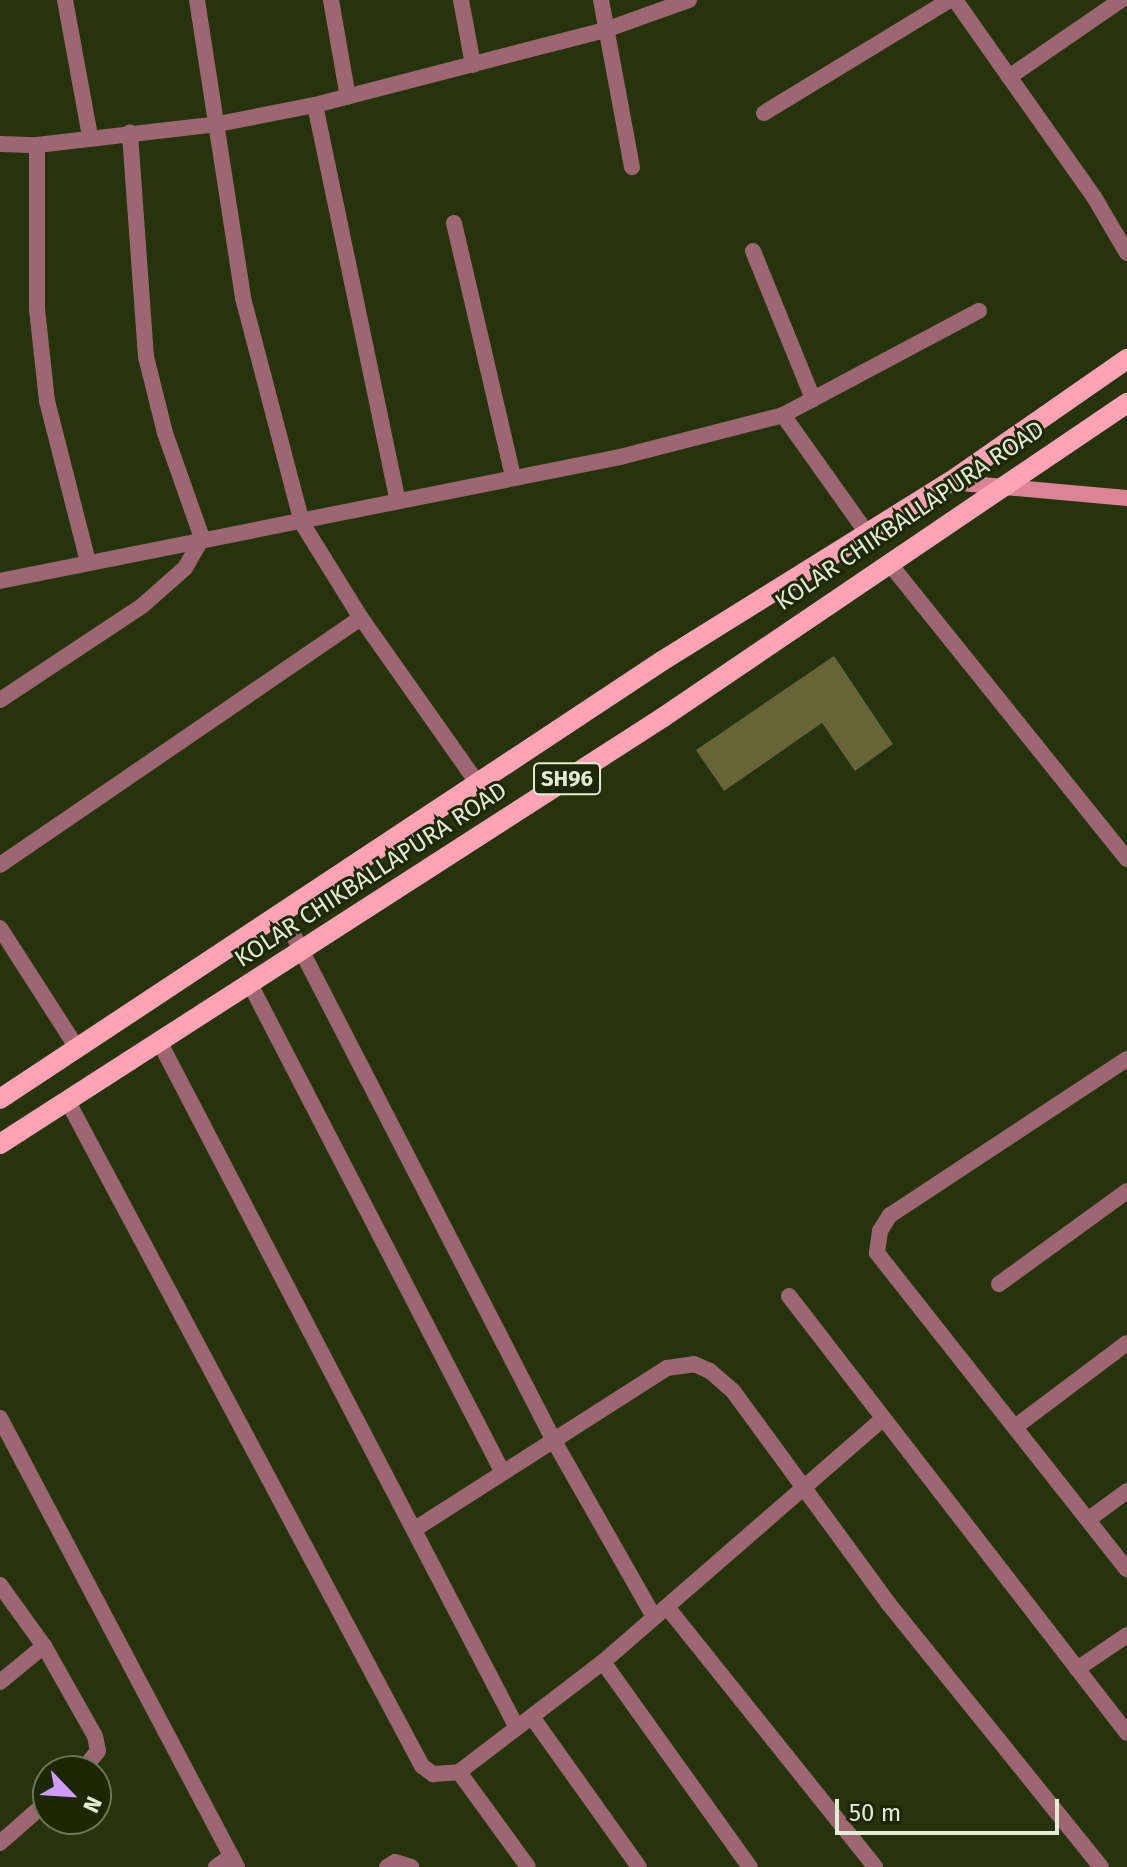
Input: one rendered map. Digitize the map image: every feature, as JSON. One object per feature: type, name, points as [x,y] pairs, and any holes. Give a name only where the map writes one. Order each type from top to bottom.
[{"type":"main road","name":"KOLAR CHIKBALLAPURA ROAD","points":[[0,1099],[866,532],[950,482],[1127,359]]},
{"type":"main road","name":"KOLAR CHIKBALLAPURA ROAD","points":[[0,1144],[160,1043],[219,999],[251,986],[302,948],[662,718],[996,488],[1127,403]]},
{"type":"street","points":[[65,0],[90,136]]},
{"type":"street","points":[[197,0],[243,298],[302,523],[361,618],[478,784]]},
{"type":"street","points":[[331,0],[348,97]]},
{"type":"street","points":[[461,0],[473,65]]},
{"type":"street","points":[[601,0],[632,167]]},
{"type":"street","points":[[0,144],[37,145],[90,136],[218,124],[315,105],[608,29],[689,0]]},
{"type":"street","points":[[764,113],[952,0],[1009,77],[1127,253]]},
{"type":"street","points":[[1009,77],[1121,0]]},
{"type":"street","points":[[315,105],[397,498]]},
{"type":"street","points":[[0,700],[142,606],[185,568],[202,538],[165,433],[146,357],[130,133]]},
{"type":"street","points":[[37,145],[37,309],[47,401],[88,562]]},
{"type":"street","points":[[454,223],[513,476]]},
{"type":"street","points":[[753,251],[813,399]]},
{"type":"street","points":[[0,581],[202,538],[302,523],[397,498],[620,457],[783,415],[979,311]]},
{"type":"street","points":[[783,415],[866,532]]},
{"type":"street","points":[[950,482],[1127,498]]},
{"type":"street","points":[[889,563],[1127,859]]},
{"type":"street","points":[[0,865],[361,618]]},
{"type":"street","points":[[282,913],[554,1441],[660,1612],[875,1867]]},
{"type":"street","points":[[0,928],[77,1048]]},
{"type":"street","points":[[251,986],[502,1471]]},
{"type":"street","points":[[160,1043],[517,1728]]},
{"type":"street","points":[[1127,1059],[890,1215],[880,1231],[877,1253],[1127,1569]]},
{"type":"street","points":[[67,1100],[422,1766],[445,1776],[459,1772],[603,1662],[881,1420]]},
{"type":"street","points":[[999,1284],[1127,1191]]},
{"type":"street","points":[[789,1296],[881,1420],[1127,1733]]},
{"type":"street","points":[[1015,1427],[1127,1343]]},
{"type":"street","points":[[415,1529],[667,1368],[694,1364],[733,1391],[888,1603],[1101,1867]]},
{"type":"street","points":[[0,1418],[234,1862],[216,1867]]},
{"type":"street","points":[[1089,1519],[1127,1491]]},
{"type":"street","points":[[0,1585],[44,1646],[95,1736],[98,1751],[95,1755]]},
{"type":"street","points":[[1077,1669],[1127,1635]]},
{"type":"street","points":[[0,1682],[44,1646]]},
{"type":"street","points":[[603,1662],[750,1867]]},
{"type":"street","points":[[532,1717],[639,1867]]},
{"type":"street","points":[[459,1772],[528,1867]]},
{"type":"street","points":[[0,1843],[32,1815]]},
{"type":"street","points":[[387,1867],[395,1862],[411,1867]]},
{"type":"building","points":[[834,656],[893,744],[855,771],[822,723],[724,791],[696,750]]}]
